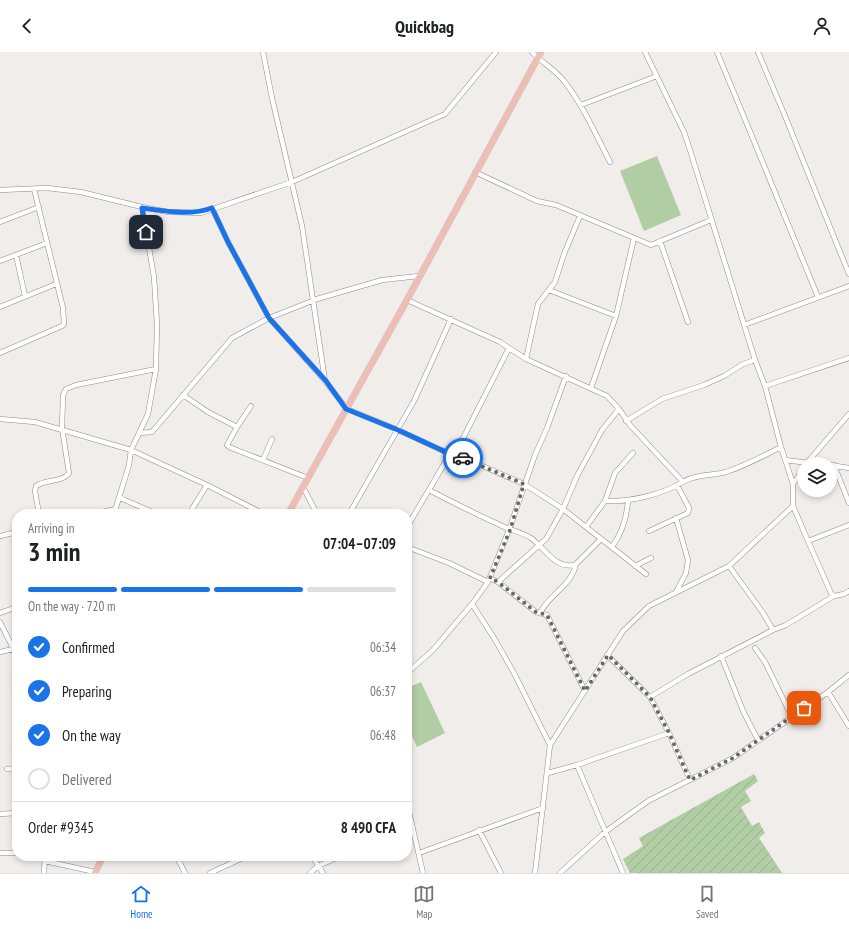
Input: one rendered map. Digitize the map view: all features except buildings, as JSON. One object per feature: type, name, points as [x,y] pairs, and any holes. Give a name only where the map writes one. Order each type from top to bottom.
[{"type":"main road","points":[[291,509],[407,300],[539,55]]},
{"type":"main road","points":[[95,872],[100,861]]},
{"type":"street","points":[[263,52],[303,233],[326,381]]},
{"type":"street","points":[[0,190],[48,188],[81,192],[142,208],[168,212],[201,212],[292,182],[445,114],[496,52]]},
{"type":"street","points":[[532,52],[539,55],[565,82],[580,105],[610,162]]},
{"type":"street","points":[[645,52],[684,132],[755,360],[765,386],[781,447],[793,484],[793,506],[831,593],[834,596]]},
{"type":"street","points":[[716,52],[749,128],[818,297]]},
{"type":"street","points":[[758,52],[849,274]]},
{"type":"street","points":[[580,105],[658,76]]},
{"type":"street","points":[[475,172],[537,201],[556,205],[651,244],[712,220]]},
{"type":"street","points":[[0,353],[64,324],[63,308],[34,189]]},
{"type":"street","points":[[0,222],[38,207]]},
{"type":"street","points":[[116,509],[131,450],[148,414],[156,369],[157,324],[154,277],[142,208]]},
{"type":"street","points":[[212,208],[228,242],[269,318],[326,381],[346,409],[524,484],[563,508],[646,574]]},
{"type":"street","points":[[526,359],[538,304],[555,282],[564,254],[580,216]]},
{"type":"street","points":[[591,388],[616,316],[634,238]]},
{"type":"street","points":[[660,241],[688,322]]},
{"type":"street","points":[[0,261],[47,243]]},
{"type":"street","points":[[16,255],[25,296]]},
{"type":"street","points":[[139,433],[152,432],[232,338],[269,318],[314,300],[382,280],[419,276]]},
{"type":"street","points":[[0,307],[56,284]]},
{"type":"street","points":[[744,325],[849,286]]},
{"type":"street","points":[[549,290],[616,316]]},
{"type":"street","points":[[407,300],[452,319],[500,342],[526,359],[607,396],[619,409],[626,421],[683,482]]},
{"type":"street","points":[[352,509],[414,401],[452,319]]},
{"type":"street","points":[[412,518],[428,490],[453,454],[509,348]]},
{"type":"street","points":[[765,386],[849,358]]},
{"type":"street","points":[[626,421],[662,398],[704,385],[724,376],[743,364],[755,360]]},
{"type":"street","points":[[39,509],[35,491],[36,486],[63,478],[69,472],[62,428],[63,395],[66,389],[76,385],[156,369]]},
{"type":"street","points":[[412,669],[433,650],[472,604],[489,580],[510,530],[524,484],[566,376]]},
{"type":"street","points":[[183,395],[208,412],[237,427]]},
{"type":"street","points":[[251,406],[227,445],[308,478]]},
{"type":"street","points":[[498,582],[546,539],[563,508],[576,476],[602,430],[619,409]]},
{"type":"street","points":[[813,457],[849,414]]},
{"type":"street","points":[[0,418],[35,422],[62,428],[131,450],[207,485],[254,509]]},
{"type":"street","points":[[263,460],[272,439]]},
{"type":"street","points":[[604,501],[628,500],[642,497],[677,485],[690,478],[726,472],[781,447]]},
{"type":"street","points":[[586,527],[604,501],[615,472],[633,454]]},
{"type":"street","points":[[785,460],[797,463]]},
{"type":"street","points":[[837,466],[849,468]]},
{"type":"street","points":[[837,476],[849,503]]},
{"type":"street","points":[[793,484],[797,478]]},
{"type":"street","points":[[192,509],[207,485]]},
{"type":"street","points":[[649,531],[688,513],[689,511],[677,485]]},
{"type":"street","points":[[303,487],[314,509]]},
{"type":"street","points":[[428,490],[510,530],[523,534],[539,545],[548,556],[559,563],[571,565],[576,564],[601,539]]},
{"type":"street","points":[[120,498],[145,509]]},
{"type":"street","points":[[612,547],[622,529],[627,511],[628,500]]},
{"type":"street","points":[[550,745],[623,631],[643,610],[729,566],[793,506]]},
{"type":"street","points":[[676,518],[688,560],[686,573],[676,593]]},
{"type":"street","points":[[808,541],[849,525]]},
{"type":"street","points":[[0,536],[12,533]]},
{"type":"street","points":[[412,549],[489,580],[498,582],[536,612],[547,615],[585,691]]},
{"type":"street","points":[[635,566],[651,558]]},
{"type":"street","points":[[540,613],[547,601],[562,589],[571,578],[575,572],[576,564]]},
{"type":"street","points":[[729,566],[763,612],[773,630]]},
{"type":"street","points":[[650,697],[720,656],[786,625],[834,596],[844,594],[849,591]]},
{"type":"street","points":[[472,604],[508,662],[548,738],[550,745],[535,873]]},
{"type":"street","points":[[0,613],[12,609]]},
{"type":"street","points":[[0,622],[12,647]]},
{"type":"street","points":[[755,648],[765,662],[792,717]]},
{"type":"street","points":[[0,652],[12,649]]},
{"type":"street","points":[[608,655],[650,697],[669,733],[690,780]]},
{"type":"street","points":[[720,656],[744,713],[758,740]]},
{"type":"street","points":[[560,873],[605,832],[648,801],[733,758],[828,692],[849,675]]},
{"type":"street","points":[[828,692],[847,717],[849,726]]},
{"type":"street","points":[[548,772],[577,765],[669,733]]},
{"type":"street","points":[[577,765],[623,873]]},
{"type":"street","points":[[7,769],[12,768]]},
{"type":"street","points":[[419,853],[543,808]]},
{"type":"street","points":[[0,814],[12,813]]},
{"type":"street","points":[[479,830],[501,873]]},
{"type":"street","points":[[412,831],[423,873]]},
{"type":"street","points":[[0,852],[12,853]]},
{"type":"street","points":[[44,873],[45,861]]},
{"type":"street","points":[[53,861],[95,872]]},
{"type":"street","points":[[180,861],[185,873]]},
{"type":"street","points":[[210,873],[236,861]]},
{"type":"street","points":[[315,861],[323,873]]},
{"type":"street","points":[[310,873],[318,866],[330,861]]},
{"type":"green space","points":[[657,156],[681,215],[644,231],[620,171]]},
{"type":"green space","points":[[421,682],[445,733],[417,747],[412,736],[412,686]]},
{"type":"green space","points":[[754,774],[758,781],[745,791],[751,801],[741,807],[752,826],[759,822],[765,833],[759,838],[782,873],[630,873],[623,859],[643,846],[639,838]]},
{"type":"way so far","points":[[463,458],[524,484],[510,530],[490,578],[498,582],[536,612],[547,615],[585,691],[608,655],[650,697],[669,733],[690,780],[733,758],[804,708]]},
{"type":"route","points":[[146,232],[142,208],[168,212],[201,212],[212,208],[228,242],[250,280],[269,318],[326,381],[346,409],[398,430],[450,454],[456,454],[463,458]]}]
